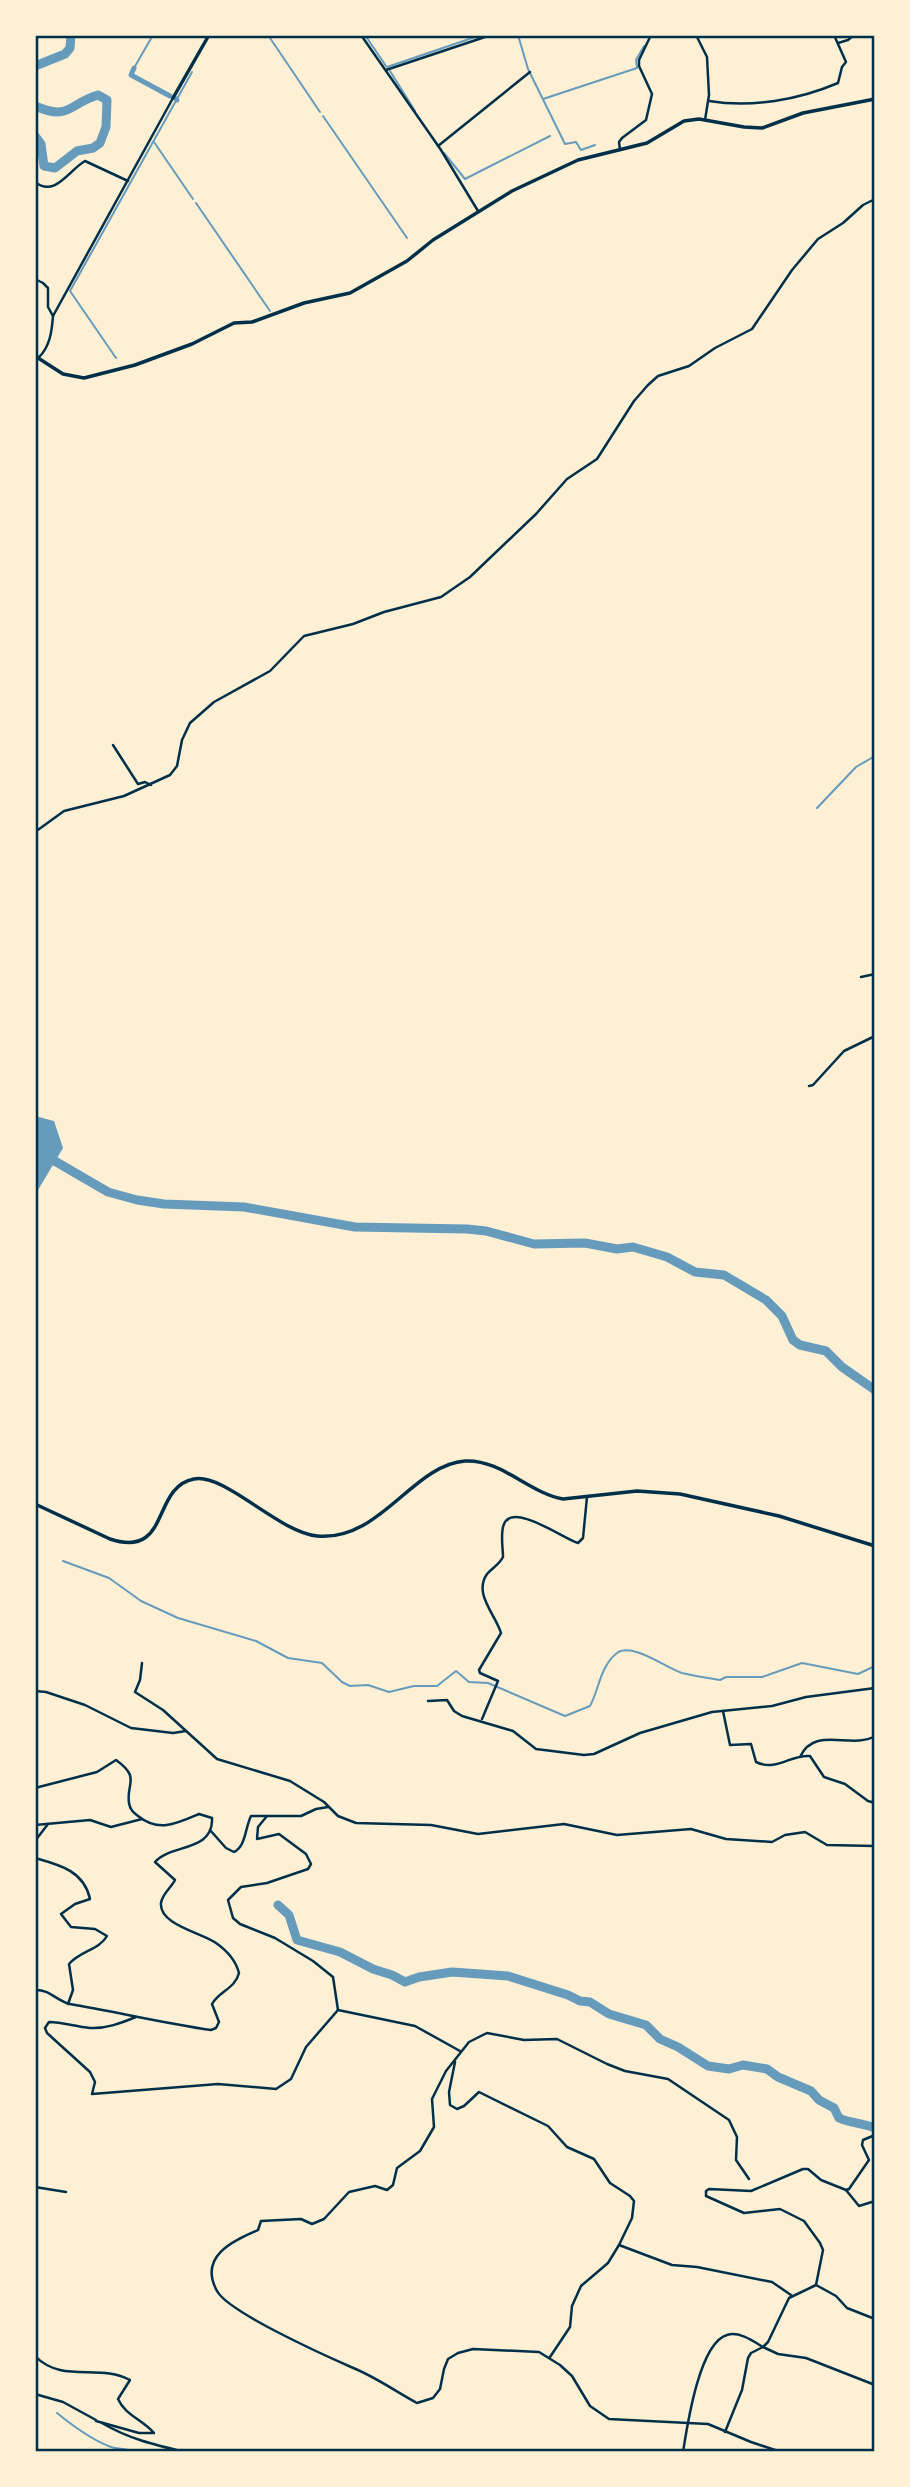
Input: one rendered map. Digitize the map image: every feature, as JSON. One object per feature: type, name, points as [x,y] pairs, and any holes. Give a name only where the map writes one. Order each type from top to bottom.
[{"type":"street","points":[[209,35],[53,316],[44,353],[37,357],[63,374],[84,378],[135,365],[192,344],[234,323],[252,322],[304,303],[350,293],[407,261],[433,240],[512,191],[578,160],[647,143],[684,121],[705,120],[762,128],[803,113],[875,100]]},
{"type":"street","points":[[361,35],[438,146],[478,211]]},
{"type":"street","points":[[386,70],[491,35]]},
{"type":"street","points":[[620,150],[619,142],[622,138],[646,120],[652,90],[639,66],[639,60],[652,35]]},
{"type":"street","points":[[696,35],[707,57],[709,101],[705,120]]},
{"type":"street","points":[[709,101],[740,104],[783,100],[835,85],[840,81],[842,67],[846,62],[834,35]]},
{"type":"street","points":[[838,43],[853,35]]},
{"type":"street","points":[[438,146],[530,72]]},
{"type":"street","points":[[35,182],[48,188],[59,184],[85,161],[128,181]]},
{"type":"street","points":[[35,832],[64,811],[124,796],[151,785],[176,769],[182,740],[190,723],[214,702],[270,671],[304,636],[349,626],[384,612],[441,597],[470,577],[536,514],[567,479],[597,459],[634,401],[648,385],[658,376],[689,366],[715,348],[752,329],[792,270],[818,239],[875,199]]},
{"type":"street","points":[[35,279],[48,288],[48,307],[53,316]]},
{"type":"street","points":[[113,745],[138,784],[145,782],[151,785]]},
{"type":"street","points":[[35,824],[42,827]]},
{"type":"street","points":[[861,977],[875,974]]},
{"type":"street","points":[[809,1086],[844,1051],[875,1036]]},
{"type":"street","points":[[35,1504],[110,1539],[139,1542],[153,1530],[170,1495],[191,1479],[199,1478],[216,1482],[287,1527],[305,1534],[326,1536],[346,1533],[366,1524],[438,1470],[454,1462],[472,1461],[493,1467],[552,1497],[587,1497],[637,1491],[680,1494],[779,1516],[875,1546]]},
{"type":"street","points":[[481,1720],[498,1681],[480,1673],[482,1664],[501,1633],[483,1596],[486,1576],[503,1558],[503,1527],[511,1517],[532,1520],[578,1543],[583,1538],[587,1497]]},
{"type":"street","points":[[142,1663],[135,1692],[163,1710],[217,1759],[290,1781],[310,1792],[338,1816],[356,1823],[431,1825],[478,1834],[564,1824],[617,1835],[691,1829],[726,1839],[772,1842],[785,1835],[805,1832],[827,1845],[875,1846]]},
{"type":"street","points":[[428,1701],[447,1700],[456,1712],[513,1731],[536,1749],[584,1755],[594,1754],[640,1733],[723,1711],[772,1706],[806,1697],[875,1688]]},
{"type":"street","points":[[35,1691],[85,1705],[131,1728],[173,1733],[186,1731]]},
{"type":"street","points":[[723,1711],[730,1745],[751,1744],[756,1762],[765,1765],[784,1763],[810,1756],[824,1777],[845,1784],[875,1803]]},
{"type":"street","points":[[800,1757],[815,1741],[864,1741],[875,1736]]},
{"type":"street","points":[[35,1788],[97,1772],[117,1760],[129,1773],[130,1809],[142,1819],[161,1827],[174,1825],[199,1814],[206,1814],[213,1820],[210,1830],[196,1845],[167,1853],[155,1862],[176,1880],[161,1902],[162,1909],[171,1921],[217,1943],[233,1960],[238,1977],[234,1984],[214,1999],[212,2004],[218,2019],[216,2028],[211,2030],[68,2004],[46,1991],[35,1990]]},
{"type":"street","points":[[210,1830],[226,1848],[234,1852],[239,1850],[243,1842],[251,1816],[301,1816],[328,1807]]},
{"type":"street","points":[[135,2017],[104,2028],[49,2022],[45,2028],[47,2033],[90,2072],[95,2082],[92,2094],[218,2084],[276,2089],[291,2079],[306,2047],[338,2010],[333,1977],[325,1969],[275,1938],[240,1924],[229,1910],[228,1900],[241,1887],[267,1883],[308,1869],[311,1864],[306,1854],[279,1834],[257,1839],[258,1827],[267,1816]]},
{"type":"street","points":[[35,1825],[90,1820],[111,1827],[142,1819]]},
{"type":"street","points":[[35,1841],[48,1824]]},
{"type":"street","points":[[35,1858],[71,1870],[88,1890],[90,1899],[75,1904],[61,1914],[63,1919],[71,1927],[95,1929],[107,1936],[102,1944],[76,1956],[69,1964],[73,1990],[68,2004]]},
{"type":"street","points":[[338,2010],[415,2026],[461,2051]]},
{"type":"street","points":[[749,2179],[736,2160],[737,2137],[729,2120],[668,2079],[625,2071],[557,2039],[516,2039],[487,2033],[474,2038],[446,2071],[432,2099],[434,2127],[420,2151],[397,2168],[392,2186],[387,2190],[375,2186],[349,2192],[321,2222],[310,2224],[301,2219],[261,2221],[258,2230],[224,2247],[214,2262],[213,2279],[218,2292],[235,2306],[314,2351],[378,2380],[416,2403],[433,2398],[440,2389],[448,2359],[458,2353],[473,2349],[539,2352],[550,2357],[572,2376],[590,2406],[609,2419],[708,2424],[781,2452]]},
{"type":"street","points":[[455,2061],[449,2092],[450,2105],[457,2109],[464,2106],[479,2092],[528,2115],[548,2126],[567,2147],[594,2159],[610,2183],[630,2196],[634,2205],[632,2218],[608,2263],[581,2286],[572,2306],[570,2327],[550,2357]]},
{"type":"street","points":[[846,2190],[869,2160],[862,2141],[875,2135]]},
{"type":"street","points":[[816,2285],[822,2250],[804,2221],[780,2209],[750,2214],[740,2212],[706,2196],[706,2191],[751,2191],[808,2169],[817,2177],[846,2190],[859,2206],[875,2201]]},
{"type":"street","points":[[35,2187],[66,2192]]},
{"type":"street","points":[[619,2245],[672,2265],[697,2267],[772,2282],[792,2295]]},
{"type":"street","points":[[725,2432],[742,2390],[751,2353],[768,2342],[792,2295],[816,2285]]},
{"type":"street","points":[[816,2285],[836,2296],[847,2308],[875,2319]]},
{"type":"street","points":[[683,2452],[700,2376],[712,2349],[727,2335],[735,2335],[778,2354],[806,2358],[875,2385]]},
{"type":"street","points":[[35,2356],[60,2371],[120,2374],[130,2380],[118,2399],[119,2403],[154,2433],[139,2433],[96,2421]]},
{"type":"street","points":[[35,2394],[63,2402],[125,2437],[185,2452]]},
{"type":"water","points":[[35,1116],[54,1121],[63,1148],[35,1191]]},
{"type":"waterway","points":[[35,66],[65,54],[70,48],[71,35]]},
{"type":"waterway","points":[[134,68],[153,35]]},
{"type":"waterway","points":[[268,35],[320,112]]},
{"type":"waterway","points":[[365,35],[386,66]]},
{"type":"waterway","points":[[387,67],[481,35]]},
{"type":"waterway","points":[[518,35],[528,69],[565,144],[576,142],[581,150],[595,145]]},
{"type":"waterway","points":[[543,99],[637,68],[636,60],[644,46]]},
{"type":"waterway","points":[[134,68],[131,75],[170,96]]},
{"type":"waterway","points":[[390,71],[415,111]]},
{"type":"waterway","points":[[116,358],[70,291],[192,72]]},
{"type":"waterway","points":[[35,106],[55,112],[68,110],[98,95],[107,100],[106,127],[100,143],[93,148],[77,151],[55,168],[44,166],[41,144],[35,136]]},
{"type":"waterway","points":[[323,116],[407,238]]},
{"type":"waterway","points":[[444,153],[465,179],[550,136]]},
{"type":"waterway","points":[[154,142],[193,199]]},
{"type":"waterway","points":[[196,203],[270,311]]},
{"type":"waterway","points":[[817,808],[856,767],[875,756]]},
{"type":"waterway","points":[[35,1156],[53,1160],[108,1192],[137,1200],[164,1204],[244,1207],[355,1227],[486,1231],[534,1244],[585,1243],[617,1249],[633,1247],[667,1257],[695,1272],[724,1275],[766,1300],[782,1316],[793,1340],[800,1345],[826,1351],[842,1367],[875,1390]]},
{"type":"waterway","points":[[63,1561],[109,1578],[141,1601],[178,1618],[256,1641],[288,1658],[322,1663],[350,1686],[368,1685],[389,1692],[414,1686],[437,1686],[456,1671],[469,1682],[488,1683],[565,1716],[590,1706],[603,1671],[611,1658],[623,1650],[640,1653],[682,1673],[720,1680],[726,1677],[762,1677],[802,1663],[858,1674],[875,1666]]},
{"type":"waterway","points":[[278,1905],[289,1915],[297,1940],[340,1952],[405,1982],[452,1972],[508,1976],[590,2002],[609,2014],[646,2025],[660,2039],[708,2066],[729,2069],[743,2065],[767,2069],[778,2077],[811,2091],[819,2100],[834,2108],[839,2118],[875,2128]]},
{"type":"waterway","points":[[57,2413],[97,2441],[133,2452]]}]
